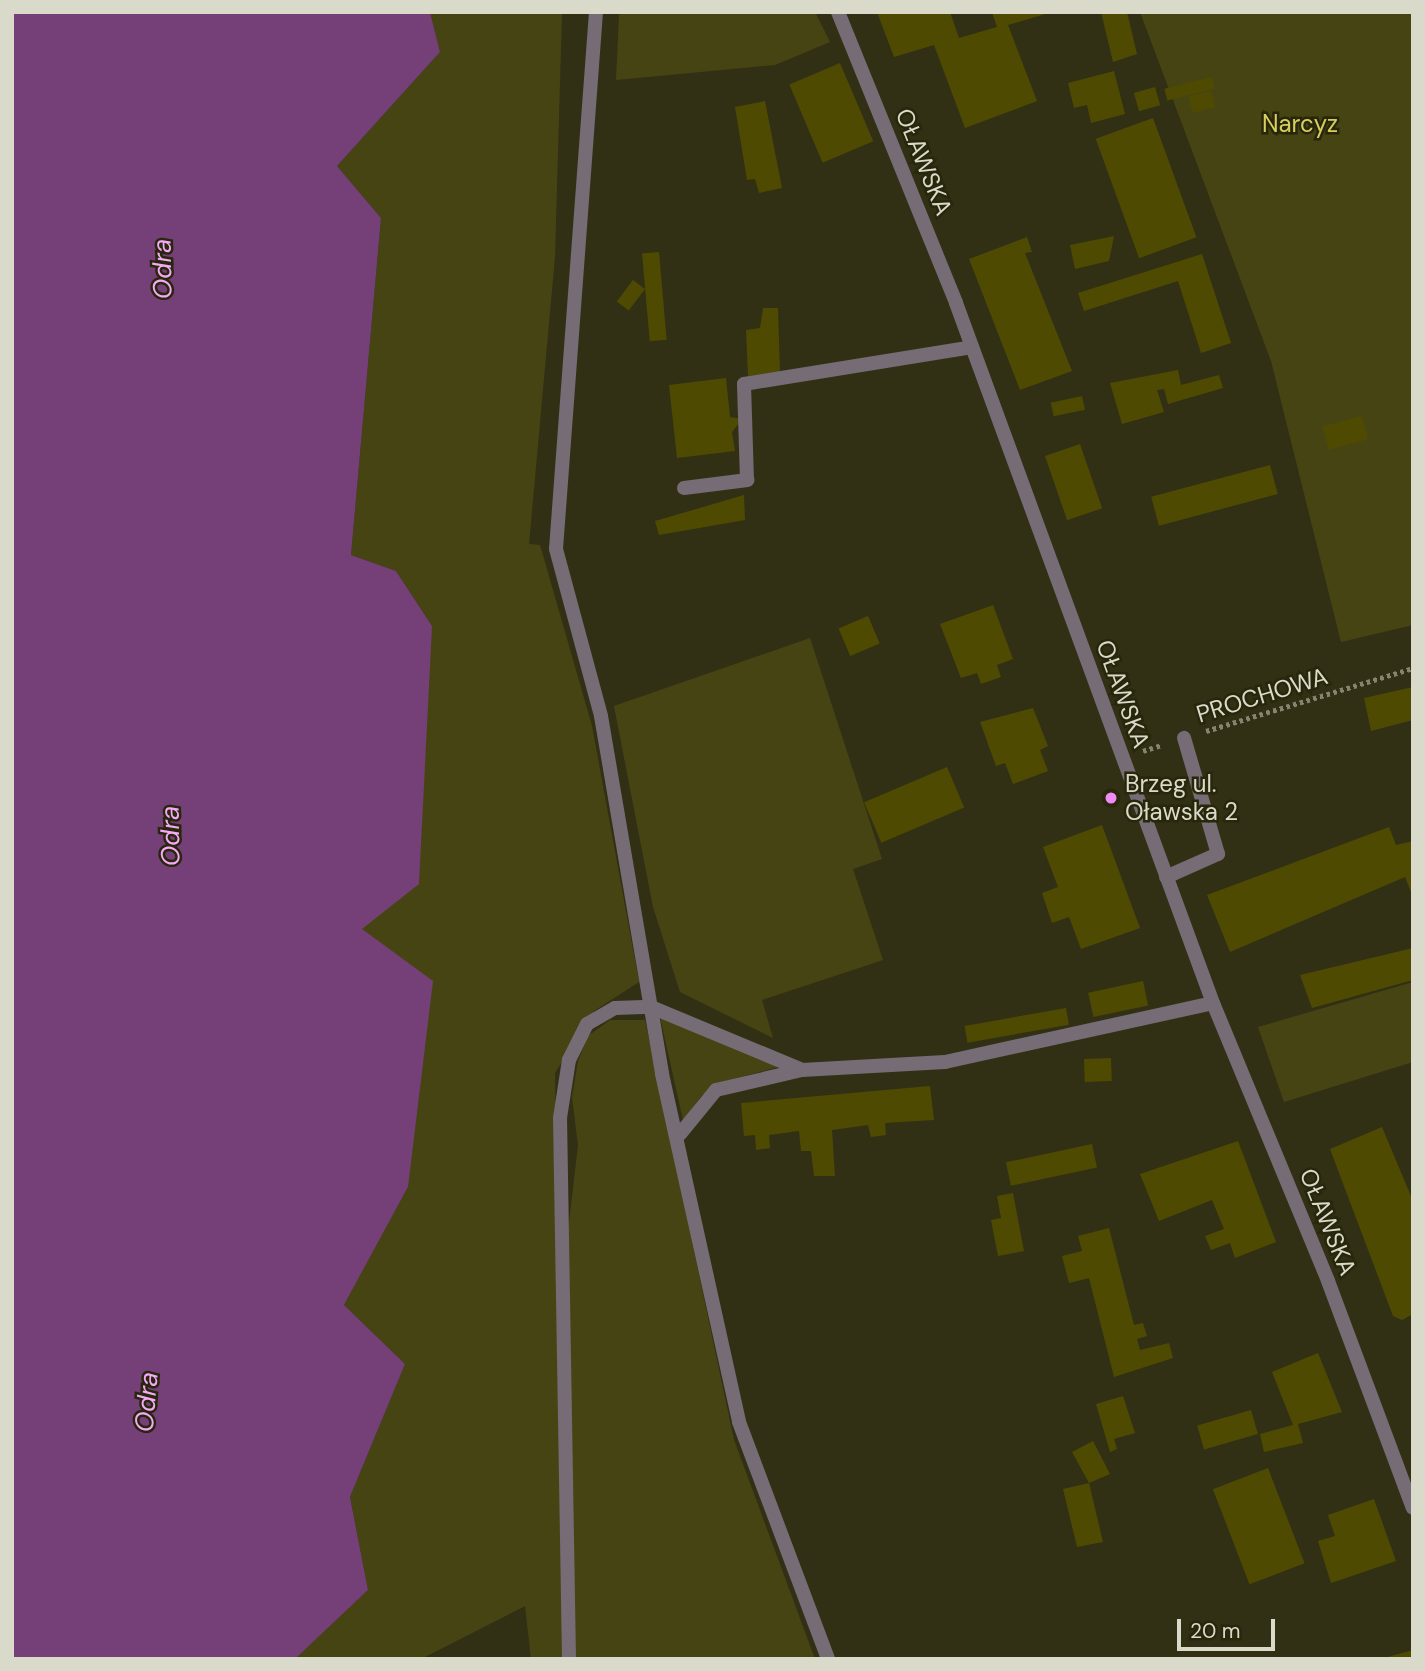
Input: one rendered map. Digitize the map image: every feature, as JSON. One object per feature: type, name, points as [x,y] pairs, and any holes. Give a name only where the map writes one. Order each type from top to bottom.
[{"type":"street","points":[[596,12],[556,550],[601,716],[652,1007],[739,1422],[828,1659]]},
{"type":"street","name":"OŁAWSKA","points":[[838,12],[972,347],[1213,1003],[1407,1478],[1413,1508]]},
{"type":"street","points":[[684,488],[747,480],[744,384],[972,347]]},
{"type":"street","points":[[1166,877],[1218,853],[1184,738]]},
{"type":"street","points":[[680,1134],[716,1090],[802,1070],[945,1062],[1213,1003]]},
{"type":"street","points":[[569,1659],[560,1118],[569,1060],[587,1024],[615,1008],[652,1007],[802,1070]]},
{"type":"path","name":"PROCHOWA","points":[[1122,757],[1413,668]]},
{"type":"green space","points":[[430,12],[562,12],[555,257],[529,544],[540,545],[592,726],[639,982],[594,1011],[555,1073],[558,1317],[578,1145],[572,1097],[578,1061],[588,1036],[610,1020],[645,1020],[734,1440],[815,1659],[531,1659],[525,1606],[421,1659],[295,1659],[368,1590],[350,1497],[405,1364],[344,1305],[408,1187],[362,929],[432,626],[396,571],[351,555],[381,218],[337,166],[440,52]]},
{"type":"green space","points":[[627,12],[815,12],[830,42],[775,65],[616,80],[619,15]]},
{"type":"green space","name":"Narcyz","points":[[1140,12],[1413,12],[1413,625],[1341,642],[1271,361]]},
{"type":"green space","points":[[810,638],[882,859],[853,869],[883,960],[762,1000],[773,1038],[680,992],[653,907],[614,706]]},
{"type":"green space","points":[[1413,982],[1413,1062],[1284,1102],[1258,1027]]},
{"type":"green space","points":[[660,1017],[782,1066],[726,1081],[702,1095],[683,1120]]},
{"type":"water","name":"Odra","points":[[12,12],[430,12],[440,52],[337,166],[381,218],[351,555],[396,571],[432,626],[419,884],[362,929],[433,981],[408,1187],[344,1305],[405,1364],[350,1497],[368,1590],[295,1659],[12,1659]]},
{"type":"building","points":[[877,12],[950,12],[959,38],[997,27],[992,12],[1052,12],[1008,25],[1037,101],[965,128],[934,45],[894,57]]},
{"type":"building","points":[[1101,12],[1127,12],[1137,54],[1113,62]]},
{"type":"building","points":[[840,63],[873,141],[823,163],[789,84]]},
{"type":"building","points":[[1114,71],[1125,114],[1091,123],[1087,105],[1074,108],[1068,83]]},
{"type":"building","points":[[1212,77],[1215,89],[1167,100],[1164,89]]},
{"type":"building","points":[[1155,87],[1160,105],[1139,111],[1134,93]]},
{"type":"building","points":[[1211,91],[1215,108],[1192,113],[1189,96]]},
{"type":"building","points":[[765,101],[782,188],[759,193],[755,179],[747,180],[735,107]]},
{"type":"building","points":[[1153,118],[1196,237],[1139,258],[1096,139]]},
{"type":"building","points":[[1114,236],[1109,261],[1075,269],[1070,245]]},
{"type":"building","points":[[1027,237],[1032,252],[1025,253],[1072,371],[1020,390],[969,259]]},
{"type":"building","points":[[659,252],[667,340],[650,341],[642,253]]},
{"type":"building","points":[[1202,254],[1231,343],[1201,353],[1178,281],[1084,311],[1078,293]]},
{"type":"building","points":[[633,280],[645,289],[629,311],[617,302]]},
{"type":"building","points":[[763,308],[778,308],[780,374],[748,376],[746,330],[760,328]]},
{"type":"building","points":[[1178,370],[1181,385],[1219,375],[1223,388],[1168,404],[1164,389],[1157,390],[1164,412],[1122,424],[1110,383]]},
{"type":"building","points":[[726,378],[730,417],[742,419],[732,432],[735,451],[677,458],[669,385]]},
{"type":"building","points":[[1082,396],[1085,410],[1054,416],[1051,403]]},
{"type":"building","points":[[1362,416],[1368,439],[1329,450],[1322,427]]},
{"type":"building","points":[[1080,444],[1102,508],[1067,520],[1045,456]]},
{"type":"building","points":[[1270,465],[1278,494],[1159,526],[1151,497]]},
{"type":"building","points":[[744,495],[745,520],[659,535],[655,521]]},
{"type":"building","points":[[993,605],[1013,659],[997,665],[1001,677],[981,684],[977,673],[961,678],[940,624]]},
{"type":"building","points":[[868,616],[880,644],[850,656],[839,629]]},
{"type":"building","points":[[1413,687],[1413,720],[1371,731],[1364,698]]},
{"type":"building","points":[[1033,708],[1048,746],[1040,750],[1048,771],[1013,784],[1005,763],[996,766],[980,722]]},
{"type":"building","points":[[947,767],[964,808],[881,843],[864,802]]},
{"type":"building","points":[[1102,825],[1140,928],[1081,949],[1069,917],[1052,923],[1042,893],[1058,887],[1043,847]]},
{"type":"building","points":[[1389,827],[1396,845],[1413,841],[1413,897],[1405,877],[1230,952],[1207,895]]},
{"type":"building","points":[[1413,948],[1413,980],[1312,1008],[1300,975]]},
{"type":"building","points":[[1143,981],[1148,1005],[1093,1017],[1088,993]]},
{"type":"building","points":[[1066,1008],[1069,1025],[968,1043],[965,1026]]},
{"type":"building","points":[[1111,1058],[1112,1081],[1085,1082],[1084,1059]]},
{"type":"building","points":[[930,1086],[934,1120],[885,1123],[886,1135],[871,1137],[868,1125],[832,1130],[835,1176],[814,1176],[811,1151],[801,1151],[799,1131],[769,1135],[770,1148],[756,1150],[755,1135],[744,1136],[741,1103]]},
{"type":"building","points":[[1382,1127],[1413,1201],[1413,1314],[1402,1320],[1393,1316],[1330,1149]]},
{"type":"building","points":[[1238,1141],[1276,1242],[1235,1258],[1230,1243],[1211,1250],[1205,1236],[1224,1229],[1212,1200],[1159,1221],[1140,1174]]},
{"type":"building","points":[[1092,1144],[1097,1167],[1011,1186],[1006,1162]]},
{"type":"building","points":[[1013,1193],[1024,1251],[998,1256],[991,1220],[1001,1218],[997,1196]]},
{"type":"building","points":[[1109,1228],[1134,1325],[1143,1323],[1147,1336],[1137,1339],[1140,1350],[1169,1343],[1173,1358],[1114,1377],[1089,1278],[1069,1283],[1062,1256],[1082,1251],[1078,1236]]},
{"type":"building","points":[[1318,1353],[1342,1412],[1298,1424],[1303,1443],[1264,1452],[1260,1434],[1293,1425],[1272,1372]]},
{"type":"building","points":[[1123,1396],[1135,1433],[1114,1439],[1117,1449],[1110,1452],[1096,1404]]},
{"type":"building","points":[[1251,1410],[1258,1434],[1204,1449],[1197,1425]]},
{"type":"building","points":[[1093,1441],[1110,1474],[1089,1483],[1072,1452]]},
{"type":"building","points":[[1268,1468],[1305,1563],[1249,1584],[1213,1489]]},
{"type":"building","points":[[1089,1483],[1103,1542],[1077,1547],[1063,1489]]},
{"type":"building","points":[[1374,1499],[1396,1561],[1331,1583],[1318,1541],[1335,1536],[1328,1515]]},
{"type":"building","points":[[1413,1650],[1413,1659],[1384,1658]]},
{"type":"place","name":"Brzeg ul. Oławska 2","points":[[1111,798]]}]
